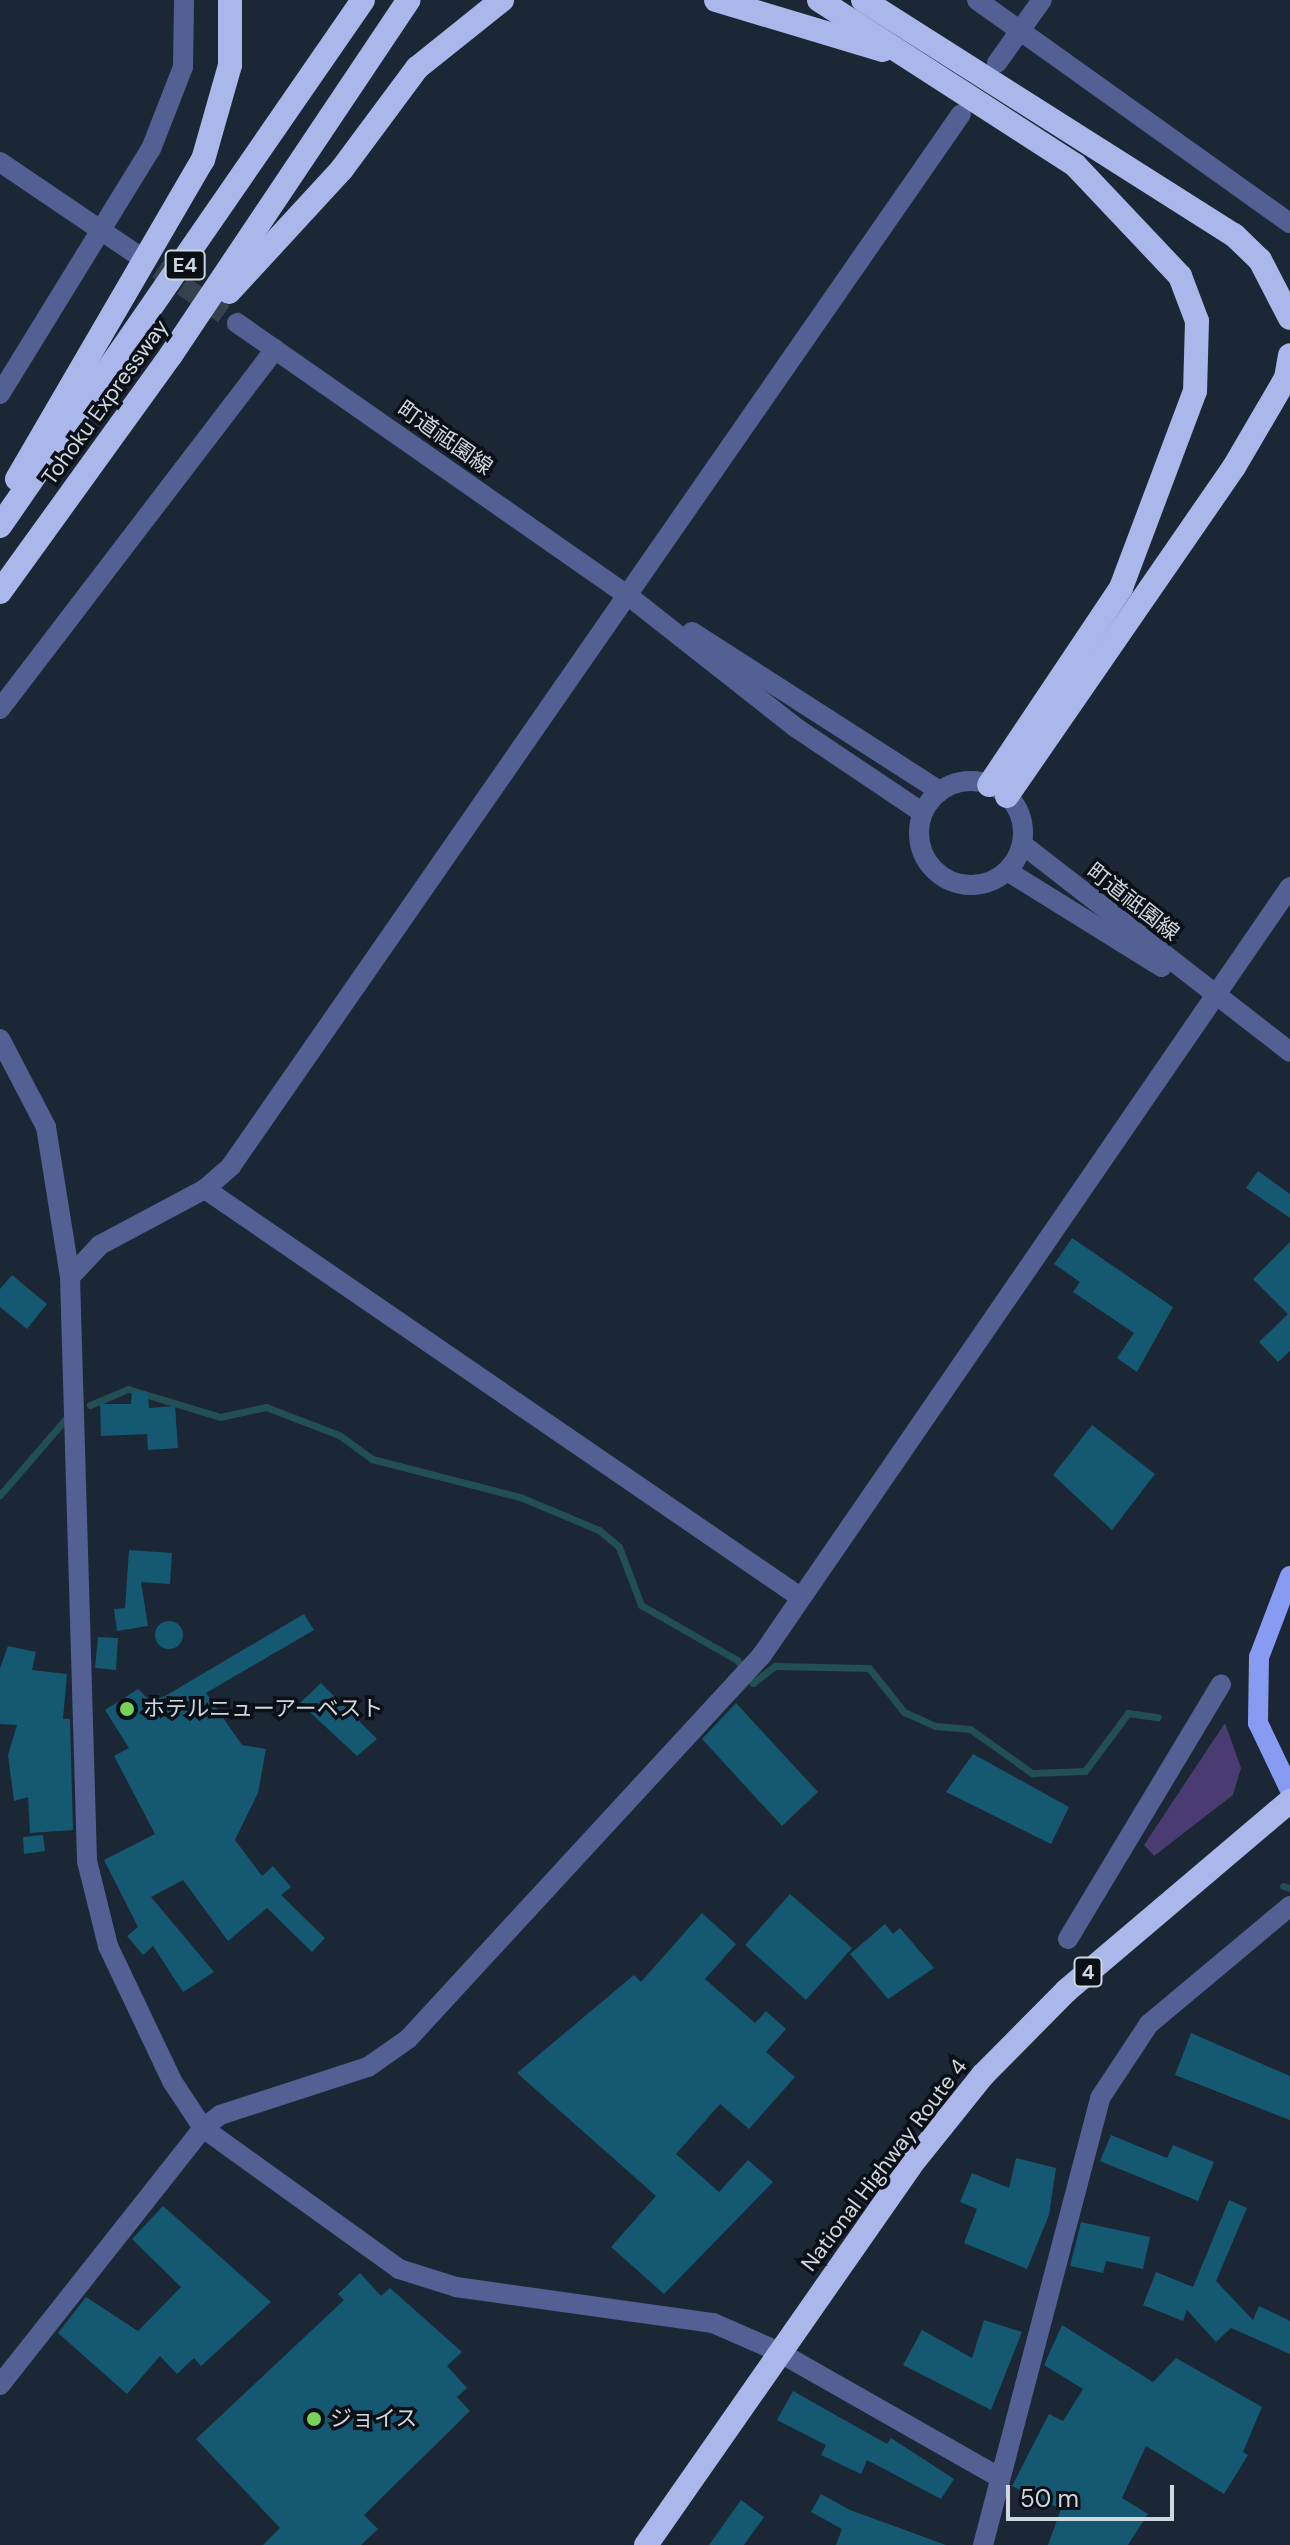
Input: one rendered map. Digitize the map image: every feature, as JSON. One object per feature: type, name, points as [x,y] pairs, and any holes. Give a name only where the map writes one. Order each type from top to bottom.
[{"type":"highway","points":[[0,509],[203,160],[230,65],[230,0]]},
{"type":"highway","name":"Tohoku Expressway","points":[[0,526],[363,0]]},
{"type":"highway","name":"Tohoku Expressway","points":[[0,592],[171,355],[409,0]]},
{"type":"highway","points":[[171,355],[342,169],[417,68],[502,0]]},
{"type":"highway","points":[[716,0],[912,58]]},
{"type":"highway","points":[[819,0],[1075,165],[1180,276],[1197,321],[1195,391],[1121,588],[998,790]]},
{"type":"highway","points":[[863,0],[1234,235],[1260,260],[1290,318]]},
{"type":"highway","points":[[890,0],[948,53]]},
{"type":"highway","points":[[998,790],[1234,467],[1286,378],[1290,355]]},
{"type":"highway","name":"National Highway Route 4","points":[[646,2545],[777,2351],[983,2075],[1066,1991],[1290,1801]]},
{"type":"main road","points":[[1290,1576],[1259,1657],[1258,1723],[1290,1790]]},
{"type":"street","points":[[0,394],[170,108],[183,67],[184,0]]},
{"type":"street","points":[[977,0],[1019,34],[1290,223]]},
{"type":"street","points":[[997,63],[1042,0]]},
{"type":"street","points":[[70,1277],[100,1245],[205,1189],[231,1166],[961,114]]},
{"type":"street","points":[[0,162],[133,252]]},
{"type":"street","name":"町道祗園線","points":[[237,323],[626,594],[795,727],[923,813]]},
{"type":"street","points":[[0,709],[275,349]]},
{"type":"street","name":"町道祗園線","points":[[626,594],[808,700],[940,791]]},
{"type":"street","points":[[964,782],[998,790],[1021,819],[1022,844],[1007,871],[977,885],[945,879],[923,854],[923,813],[940,791],[964,782]]},
{"type":"street","name":"町道祗園線","points":[[1022,844],[1214,997],[1290,1052]]},
{"type":"street","name":"町道祗園線","points":[[1007,871],[1214,997]]},
{"type":"street","points":[[0,2385],[203,2128],[220,2115],[368,2067],[408,2039],[762,1655],[1290,887]]},
{"type":"street","points":[[0,1039],[46,1127],[70,1277],[87,1861],[108,1946],[172,2081],[203,2128],[399,2269],[456,2287],[713,2323],[777,2351],[999,2477]]},
{"type":"street","points":[[205,1189],[800,1597]]},
{"type":"street","points":[[1068,1939],[1221,1684]]},
{"type":"street","points":[[983,2545],[1100,2098],[1149,2024],[1290,1906]]},
{"type":"shaded area","points":[[1225,1723],[1241,1768],[1233,1795],[1154,1856],[1144,1845]]},
{"type":"building","points":[[1258,1171],[1290,1194],[1290,1218],[1246,1188]]},
{"type":"building","points":[[1072,1238],[1173,1307],[1137,1372],[1117,1358],[1134,1333],[1073,1292],[1080,1282],[1054,1264]]},
{"type":"building","points":[[1290,1242],[1290,1351],[1278,1362],[1259,1342],[1288,1314],[1253,1279]]},
{"type":"building","points":[[12,1275],[47,1304],[27,1329],[0,1307],[0,1289]]},
{"type":"building","points":[[132,1391],[148,1392],[149,1408],[175,1406],[178,1448],[148,1450],[147,1434],[101,1436],[100,1404],[131,1404]]},
{"type":"building","points":[[1092,1425],[1155,1474],[1112,1530],[1053,1475]]},
{"type":"building","points":[[129,1550],[172,1553],[170,1584],[141,1582],[148,1626],[117,1631],[114,1609],[125,1608]]},
{"type":"building","points":[[304,1614],[314,1630],[206,1693],[242,1745],[266,1749],[258,1793],[235,1840],[262,1876],[273,1866],[291,1887],[281,1895],[325,1938],[312,1952],[267,1908],[228,1941],[183,1880],[151,1897],[214,1972],[183,1992],[153,1946],[143,1955],[127,1936],[138,1927],[104,1860],[155,1834],[114,1756],[129,1748],[105,1710],[138,1689],[150,1701],[165,1696]]},
{"type":"building","points":[[169,1621],[179,1625],[183,1635],[179,1645],[169,1649],[159,1645],[155,1635],[159,1625]]},
{"type":"building","points":[[98,1637],[118,1638],[116,1670],[95,1668]]},
{"type":"building","points":[[8,1646],[36,1652],[32,1670],[67,1674],[63,1719],[70,1719],[73,1830],[30,1833],[28,1797],[14,1801],[8,1755],[17,1725],[0,1724],[0,1668]]},
{"type":"building","points":[[321,1683],[377,1739],[357,1756],[300,1703]]},
{"type":"building","points":[[736,1703],[818,1792],[782,1826],[702,1739]]},
{"type":"building","points":[[973,1754],[1069,1807],[1051,1844],[946,1792]]},
{"type":"building","points":[[43,1835],[45,1851],[24,1854],[23,1837]]},
{"type":"building","points":[[790,1894],[852,1948],[806,2000],[745,1945]]},
{"type":"building","points":[[702,1913],[736,1944],[705,1979],[755,2023],[766,2011],[786,2029],[766,2052],[795,2077],[749,2129],[720,2104],[676,2154],[719,2192],[748,2160],[773,2182],[664,2294],[611,2247],[656,2196],[517,2073],[634,1975],[641,1982]]},
{"type":"building","points":[[885,1924],[893,1934],[900,1928],[934,1968],[888,1999],[850,1954]]},
{"type":"building","points":[[1191,2033],[1290,2076],[1290,2120],[1175,2075]]},
{"type":"building","points":[[1111,2135],[1167,2158],[1173,2145],[1214,2162],[1198,2201],[1100,2161]]},
{"type":"building","points":[[1016,2158],[1056,2168],[1049,2215],[1027,2269],[964,2243],[977,2209],[960,2202],[972,2173],[1009,2188]]},
{"type":"building","points":[[1229,2200],[1247,2208],[1216,2281],[1253,2320],[1259,2306],[1290,2321],[1290,2354],[1231,2328],[1216,2342],[1187,2310],[1183,2321],[1143,2305],[1156,2272],[1193,2287]]},
{"type":"building","points":[[163,2206],[271,2302],[201,2366],[194,2358],[177,2374],[160,2356],[127,2394],[58,2333],[86,2297],[138,2331],[181,2287],[132,2239]]},
{"type":"building","points":[[1081,2222],[1150,2237],[1143,2269],[1106,2261],[1103,2273],[1070,2266]]},
{"type":"building","points":[[360,2273],[381,2296],[390,2288],[462,2352],[447,2366],[467,2388],[457,2397],[470,2411],[364,2515],[378,2529],[361,2545],[263,2545],[280,2528],[196,2439],[344,2300],[338,2294]]},
{"type":"building","points":[[984,2320],[1022,2332],[991,2410],[903,2365],[922,2330],[972,2358]]},
{"type":"building","points":[[1062,2325],[1153,2382],[1176,2358],[1262,2407],[1243,2452],[1248,2455],[1224,2494],[1146,2446],[1122,2498],[1148,2514],[1128,2545],[1048,2545],[1061,2509],[1012,2486],[1049,2414],[1063,2421],[1083,2389],[1044,2365]]},
{"type":"building","points":[[793,2391],[887,2444],[891,2438],[954,2479],[941,2499],[867,2460],[861,2474],[821,2455],[826,2445],[777,2420]]},
{"type":"building","points":[[821,2494],[850,2510],[946,2545],[836,2545],[842,2529],[811,2512]]},
{"type":"building","points":[[741,2500],[764,2517],[744,2545],[709,2545]]},
{"type":"waterway","points":[[90,1405],[128,1389],[220,1417],[266,1407],[339,1435],[372,1459],[520,1497],[599,1530],[619,1547],[641,1605],[737,1660],[753,1683],[775,1666],[869,1668],[904,1712],[935,1726],[970,1729],[1032,1773],[1085,1771],[1128,1713],[1158,1717]]},
{"type":"waterway","points":[[0,1495],[70,1414]]},
{"type":"waterway","points":[[1283,1886],[1290,1888]]},
{"type":"tunnel","points":[[133,252],[237,323]]},
{"type":"place","name":"ホテルニューアーベスト","points":[[127,1709]]},
{"type":"place","name":"ジョイス","points":[[314,2419]]}]
